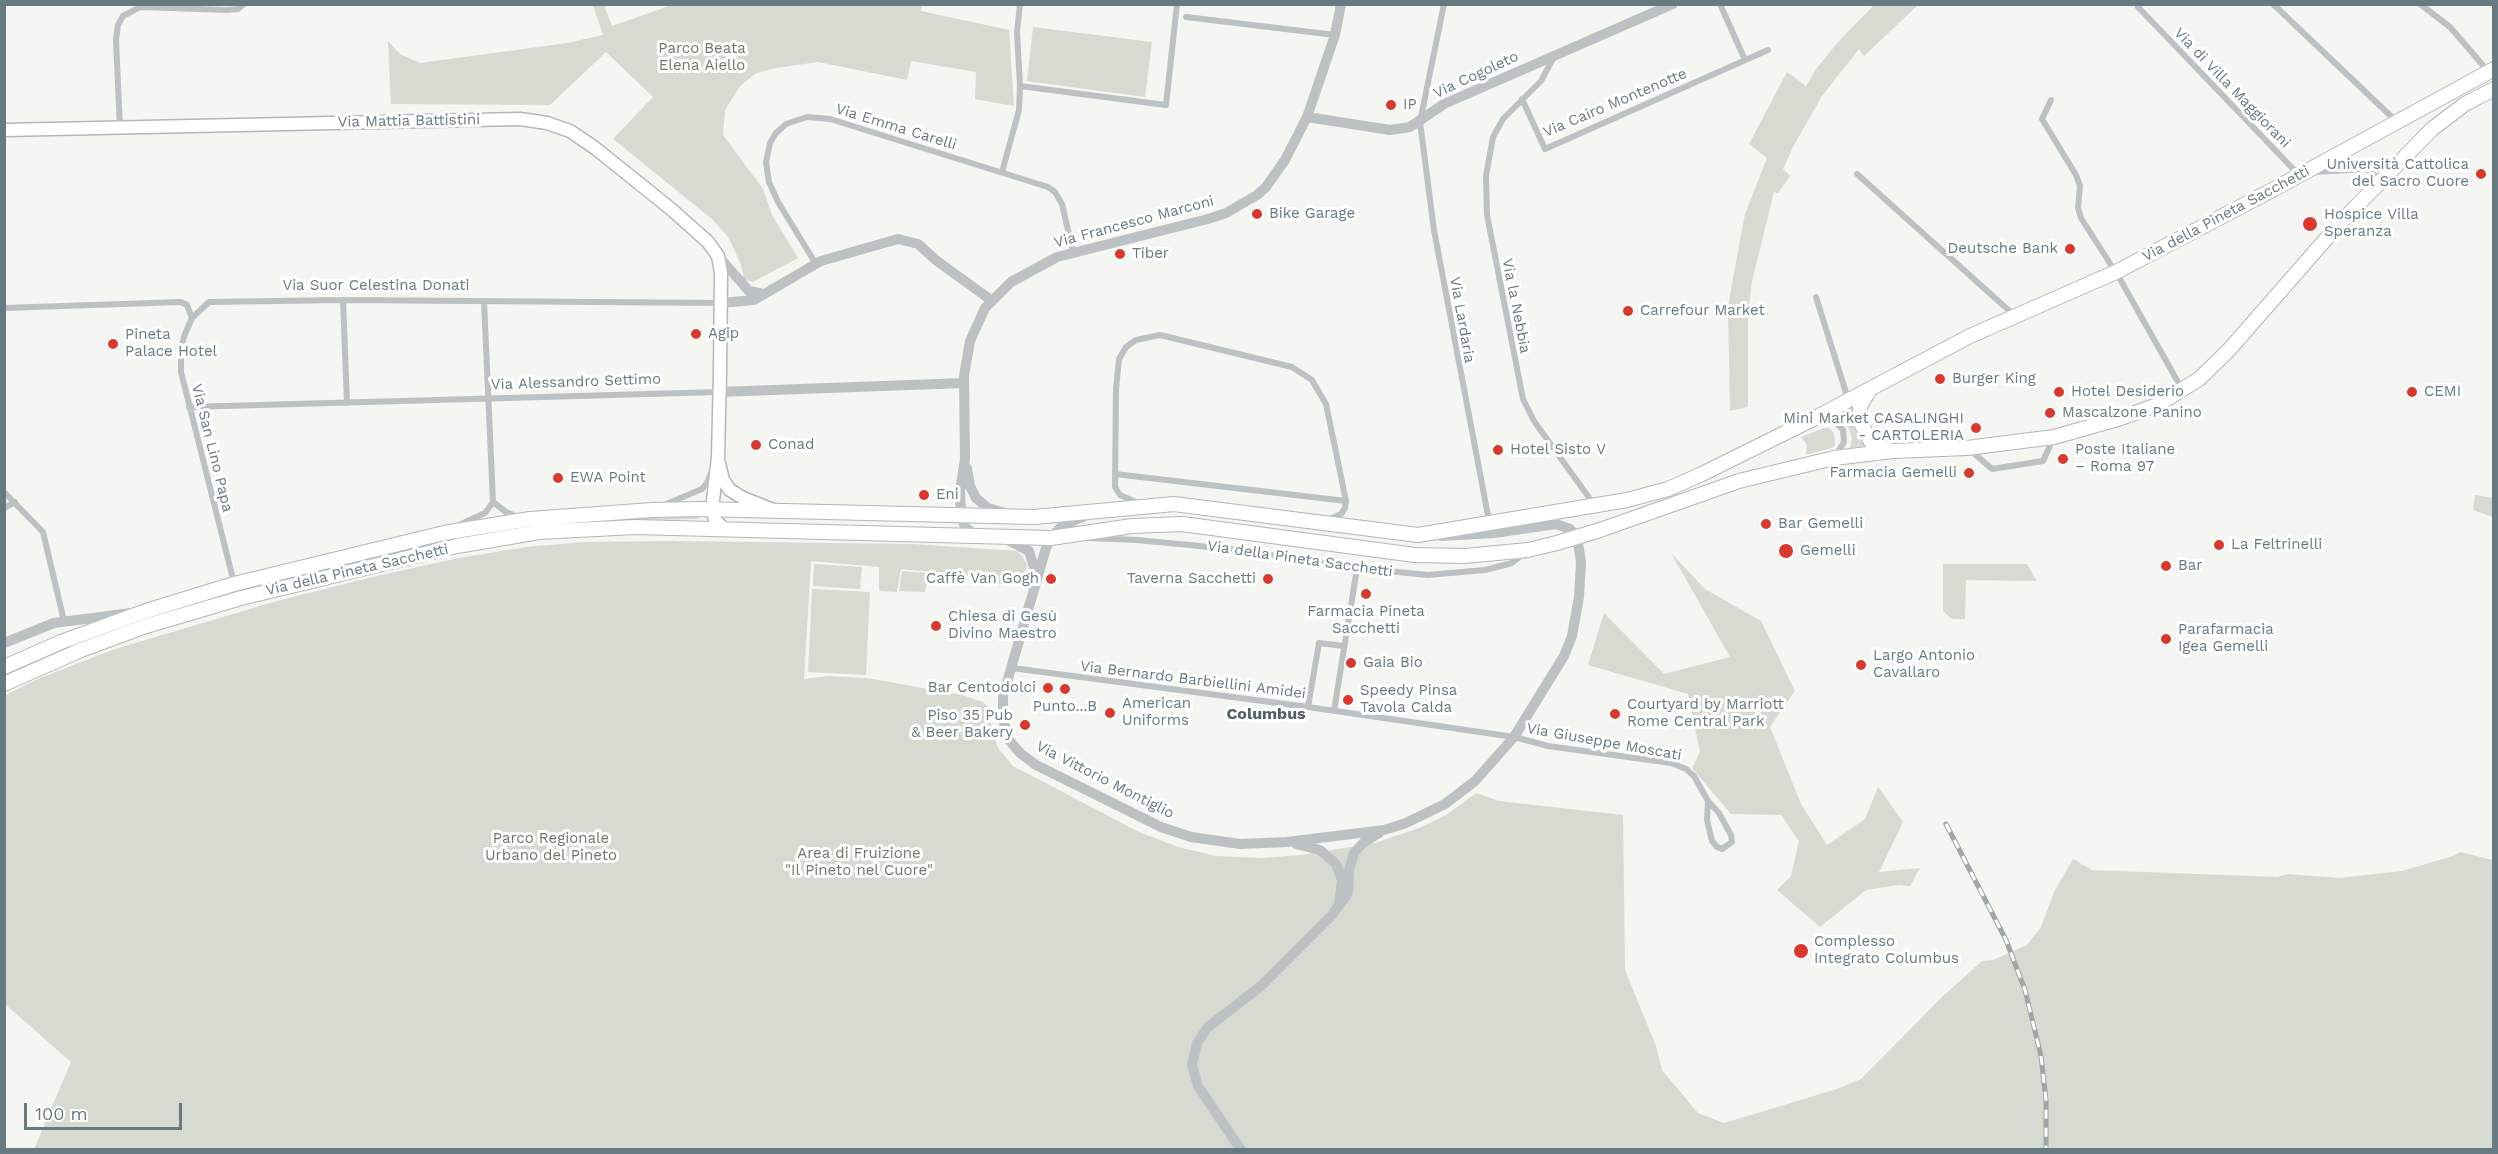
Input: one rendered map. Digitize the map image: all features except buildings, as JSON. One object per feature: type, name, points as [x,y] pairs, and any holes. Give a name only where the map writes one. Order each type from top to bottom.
[{"type":"main road","name":"Via della Pineta Sacchetti","points":[[4,667],[61,642],[146,611],[234,584],[444,533],[530,519],[652,510],[712,509],[1021,516],[1184,505],[1418,535],[1489,521],[1595,506],[1668,489],[1815,418],[1970,336],[2116,272],[2491,70]]},
{"type":"main road","name":"Via della Pineta Sacchetti","points":[[4,684],[81,650],[167,620],[241,598],[447,548],[538,532],[619,527],[1066,537],[1131,526],[1182,524],[1415,555],[1465,556],[1528,550],[1577,537],[1739,482],[1834,458],[1967,448],[2054,437],[2132,415],[2157,405],[2199,379],[2228,351],[2340,223],[2381,180],[2443,120],[2465,104],[2493,89]]},
{"type":"main road","name":"Via Mattia Battistini","points":[[4,130],[509,119],[547,123],[570,131],[595,148],[697,232],[710,244],[718,256]]},
{"type":"main road","points":[[718,256],[722,273],[718,457],[712,509],[715,520],[724,529]]},
{"type":"main road","points":[[1870,389],[1860,406],[1859,417],[1862,427],[1873,444],[1893,452]]},
{"type":"main road","name":"Via della Pineta Sacchetti","points":[[718,457],[723,480],[730,490],[743,498],[772,509]]},
{"type":"street","points":[[120,128],[116,40],[118,25],[123,16],[140,7],[227,10],[238,9],[244,4]]},
{"type":"street","points":[[1002,172],[1017,117],[1020,86],[1017,32],[1020,4]]},
{"type":"street","points":[[1020,86],[1166,105],[1177,4]]},
{"type":"street","name":"Via Francesco Marconi","points":[[961,516],[960,491],[965,459],[964,383],[970,341],[980,316],[991,300],[1021,275],[1073,252],[1208,219],[1240,206],[1257,195],[1275,174],[1307,117],[1335,35],[1341,4]]},
{"type":"street","name":"Via Lardaria","points":[[1444,4],[1420,122],[1434,230],[1489,521]]},
{"type":"street","name":"Via Cogoleto","points":[[1307,117],[1390,130],[1406,128],[1420,122],[1444,104],[1673,4]]},
{"type":"street","points":[[1720,4],[1744,60]]},
{"type":"street","points":[[2273,4],[2396,121]]},
{"type":"street","points":[[2420,4],[2450,27],[2491,70]]},
{"type":"street","name":"Via di Villa Maggiorani","points":[[2138,7],[2298,175]]},
{"type":"street","points":[[1186,17],[1335,35]]},
{"type":"street","name":"Via Cairo Montenotte","points":[[1522,99],[1545,149],[1768,50]]},
{"type":"street","points":[[1522,99],[1541,81],[1555,56]]},
{"type":"street","name":"Via la Nebbia","points":[[1522,99],[1499,125],[1491,143],[1487,164],[1487,215],[1496,271],[1525,404],[1595,506]]},
{"type":"street","points":[[2051,100],[2042,119],[2076,175],[2080,186],[2081,218],[2116,272],[2183,391]]},
{"type":"street","name":"Via Emma Carelli","points":[[816,264],[778,202],[767,175],[766,162],[770,143],[776,133],[792,121],[807,117],[830,119],[1038,183],[1055,192],[1065,210],[1073,252]]},
{"type":"street","points":[[2298,175],[2361,168],[2370,170],[2381,180]]},
{"type":"street","points":[[1857,174],[2016,316]]},
{"type":"street","name":"Via Suor Celestina Donati","points":[[192,318],[213,301],[721,303],[750,301],[816,264],[898,239],[918,244],[937,261],[991,300]]},
{"type":"street","points":[[718,256],[749,291],[764,294]]},
{"type":"street","points":[[1816,297],[1849,400]]},
{"type":"street","points":[[343,300],[347,403]]},
{"type":"street","points":[[4,308],[181,302],[188,305],[192,318]]},
{"type":"street","points":[[444,533],[485,513],[493,502],[484,302]]},
{"type":"street","name":"Via San Lino Papa","points":[[192,318],[181,348],[181,372],[234,584]]},
{"type":"street","points":[[1115,474],[1346,501],[1326,404],[1317,387],[1306,375],[1292,367],[1160,335],[1136,340],[1126,347],[1119,359],[1116,389],[1115,474],[1115,487],[1118,493],[1143,506]]},
{"type":"street","name":"Via Alessandro Settimo","points":[[189,407],[487,400],[964,383]]},
{"type":"street","points":[[1815,418],[1832,421],[1843,430],[1844,442],[1834,458]]},
{"type":"street","points":[[1967,448],[1992,469],[2043,461],[2054,437]]},
{"type":"street","points":[[652,510],[704,487],[718,457]]},
{"type":"street","name":"Via Francesco Marconi","points":[[965,459],[972,490],[980,502],[992,510],[1021,516]]},
{"type":"street","points":[[4,492],[43,532],[64,621]]},
{"type":"street","name":"Via della Pineta Sacchetti","points":[[1316,521],[1338,516],[1345,508],[1346,501]]},
{"type":"street","points":[[4,508],[15,502]]},
{"type":"street","points":[[493,502],[506,512],[530,519]]},
{"type":"street","name":"Via della Pineta Sacchetti","points":[[1051,537],[1062,526],[1101,510]]},
{"type":"street","points":[[961,516],[965,527],[975,535]]},
{"type":"street","name":"Via della Pineta Sacchetti","points":[[1418,535],[1494,533],[1556,524],[1570,529],[1577,537]]},
{"type":"street","points":[[999,536],[1029,551],[1037,580]]},
{"type":"street","name":"Via Vittorio Montiglio","points":[[1051,537],[1002,701],[1004,726],[1014,747],[1036,765],[1146,820],[1183,835],[1240,844],[1287,842],[1384,830]]},
{"type":"street","name":"Via della Pineta Sacchetti","points":[[1066,537],[1137,540],[1231,549],[1357,568],[1428,575],[1459,574],[1512,563],[1528,550]]},
{"type":"street","points":[[1241,1149],[1201,1091],[1195,1078],[1192,1060],[1197,1043],[1208,1027],[1261,986],[1301,948],[1338,907],[1348,893],[1350,866],[1357,849],[1367,839],[1426,814],[1453,799],[1482,776],[1514,737],[1564,656],[1572,636],[1579,597],[1581,562],[1577,537]]},
{"type":"street","points":[[1334,711],[1357,568]]},
{"type":"street","name":"Via della Pineta Sacchetti","points":[[4,643],[37,628],[64,621],[146,611]]},
{"type":"street","points":[[1308,707],[1319,643],[1344,646]]},
{"type":"street","name":"Via Bernardo Barbiellini Amidei","points":[[1012,668],[1514,737]]},
{"type":"street","name":"Via Giuseppe Moscati","points":[[1514,737],[1548,746],[1676,764],[1686,769],[1697,779],[1708,801],[1719,813],[1731,835],[1732,842],[1722,849],[1717,848],[1712,841],[1707,820],[1708,801]]},
{"type":"street","name":"Via Vittorio Montiglio","points":[[1287,842],[1313,847],[1331,857],[1341,874],[1338,907]]},
{"type":"green space","name":"Parco Beata Elena Aiello","points":[[593,5],[604,5],[612,26],[672,5],[922,5],[921,11],[1009,30],[1014,106],[975,99],[976,72],[911,61],[907,80],[818,62],[756,73],[740,86],[725,110],[723,135],[763,189],[772,215],[798,258],[753,282],[744,279],[741,265],[729,238],[712,219],[613,139],[653,97],[606,52],[550,105],[391,104],[388,41],[400,54],[420,63],[567,43],[603,35]]},
{"type":"green space","points":[[1874,5],[1918,5],[1864,56],[1859,49],[1822,96],[1794,145],[1783,169],[1790,176],[1778,193],[1774,192],[1752,281],[1748,311],[1748,407],[1730,411],[1728,308],[1745,214],[1767,158],[1749,144],[1787,72],[1806,86],[1838,42]]},
{"type":"green space","points":[[1033,27],[1152,42],[1145,97],[1027,81]]},
{"type":"green space","points":[[1853,406],[1854,427],[1859,439],[1866,446],[1850,448],[1852,439],[1849,429],[1837,415]]},
{"type":"green space","points":[[1829,428],[1834,433],[1835,445],[1832,448],[1806,455],[1807,445],[1801,437]]},
{"type":"green space","points":[[2475,495],[2493,498],[2493,517],[2473,510]]},
{"type":"green space","points":[[698,516],[699,519],[615,521],[615,519]]},
{"type":"green space","name":"Parco Regionale Urbano del Pineto","points":[[584,542],[913,544],[1017,551],[1027,565],[1024,578],[1010,584],[999,584],[999,578],[901,569],[897,592],[879,591],[879,567],[811,561],[804,679],[828,676],[867,678],[962,695],[983,702],[988,707],[998,748],[1013,766],[1139,832],[1178,847],[1216,856],[1263,858],[1301,855],[1375,843],[1422,827],[1446,815],[1476,793],[1499,801],[1623,815],[1625,970],[1656,1046],[1662,1070],[1698,1113],[1724,1123],[1837,1089],[1861,1079],[1942,997],[1982,961],[1993,960],[2027,945],[2041,927],[2054,892],[2073,859],[2092,870],[2277,877],[2288,874],[2339,878],[2402,871],[2460,852],[2493,860],[2493,1149],[34,1149],[71,1062],[5,1004],[4,696],[40,678],[115,649],[277,601],[381,575],[459,558],[526,547]]},
{"type":"green space","points":[[1671,553],[1705,589],[1761,621],[1795,691],[1770,727],[1801,804],[1827,845],[1865,819],[1878,787],[1903,822],[1879,872],[1920,868],[1910,886],[1899,885],[1866,890],[1820,927],[1777,890],[1791,876],[1799,841],[1781,815],[1731,814],[1692,768],[1700,752],[1688,694],[1588,665],[1604,613],[1664,674],[1730,657]]},
{"type":"green space","points":[[814,564],[862,567],[860,589],[813,586]]},
{"type":"green space","points":[[1943,564],[2027,564],[2037,581],[1966,580],[1965,619],[1952,619],[1943,611]]},
{"type":"green space","points":[[902,571],[929,573],[925,592],[899,591]]},
{"type":"green space","points":[[812,589],[870,592],[866,675],[808,672]]},
{"type":"railway","points":[[1946,824],[2006,940],[2025,990],[2041,1056],[2046,1100],[2046,1150]]},
{"type":"place","name":"IP","points":[[1391,105]]},
{"type":"place","name":"Università Cattolica del Sacro Cuore","points":[[2481,174]]},
{"type":"place","name":"Bike Garage","points":[[1257,214]]},
{"type":"place","name":"Hospice Villa Speranza","points":[[2310,224]]},
{"type":"place","name":"Deutsche Bank","points":[[2070,249]]},
{"type":"place","name":"Tiber","points":[[1120,254]]},
{"type":"place","name":"Carrefour Market","points":[[1628,311]]},
{"type":"place","name":"Agip","points":[[696,334]]},
{"type":"place","name":"Pineta Palace Hotel","points":[[113,344]]},
{"type":"place","name":"Burger King","points":[[1940,379]]},
{"type":"place","name":"Hotel Desiderio","points":[[2059,392]]},
{"type":"place","name":"CEMI","points":[[2412,392]]},
{"type":"place","name":"Mascalzone Panino","points":[[2050,413]]},
{"type":"place","name":"Mini Market CASALINGHI - CARTOLERIA","points":[[1976,428]]},
{"type":"place","name":"Conad","points":[[756,445]]},
{"type":"place","name":"Hotel Sisto V","points":[[1498,450]]},
{"type":"place","name":"Poste Italiane – Roma 97","points":[[2063,459]]},
{"type":"place","name":"Farmacia Gemelli","points":[[1969,473]]},
{"type":"place","name":"EWA Point","points":[[558,478]]},
{"type":"place","name":"Eni","points":[[924,495]]},
{"type":"place","name":"Bar Gemelli","points":[[1766,524]]},
{"type":"place","name":"La Feltrinelli","points":[[2219,545]]},
{"type":"place","name":"Gemelli","points":[[1786,551]]},
{"type":"place","name":"Bar","points":[[2166,566]]},
{"type":"place","name":"Caffè Van Gogh","points":[[1051,579]]},
{"type":"place","name":"Taverna Sacchetti","points":[[1268,579]]},
{"type":"place","name":"Farmacia Pineta Sacchetti","points":[[1366,594]]},
{"type":"place","name":"Chiesa di Gesù Divino Maestro","points":[[936,626]]},
{"type":"place","name":"Parafarmacia Igea Gemelli","points":[[2166,639]]},
{"type":"place","name":"Gaia Bio","points":[[1351,663]]},
{"type":"place","name":"Largo Antonio Cavallaro","points":[[1861,665]]},
{"type":"place","name":"Bar Centodolci","points":[[1048,688]]},
{"type":"place","name":"Punto...B","points":[[1065,689]]},
{"type":"place","name":"Speedy Pinsa Tavola Calda","points":[[1348,700]]},
{"type":"place","name":"American Uniforms","points":[[1110,713]]},
{"type":"place","name":"Courtyard by Marriott Rome Central Park","points":[[1615,714]]},
{"type":"place","name":"Piso 35 Pub & Beer Bakery","points":[[1025,725]]},
{"type":"place","name":"Complesso Integrato Columbus","points":[[1801,951]]},
{"type":"district","name":"Columbus","points":[[1266,714]]},
{"type":"park label","name":"Area di Fruizione \"Il Pineto nel Cuore\"","points":[[859,862]]}]
